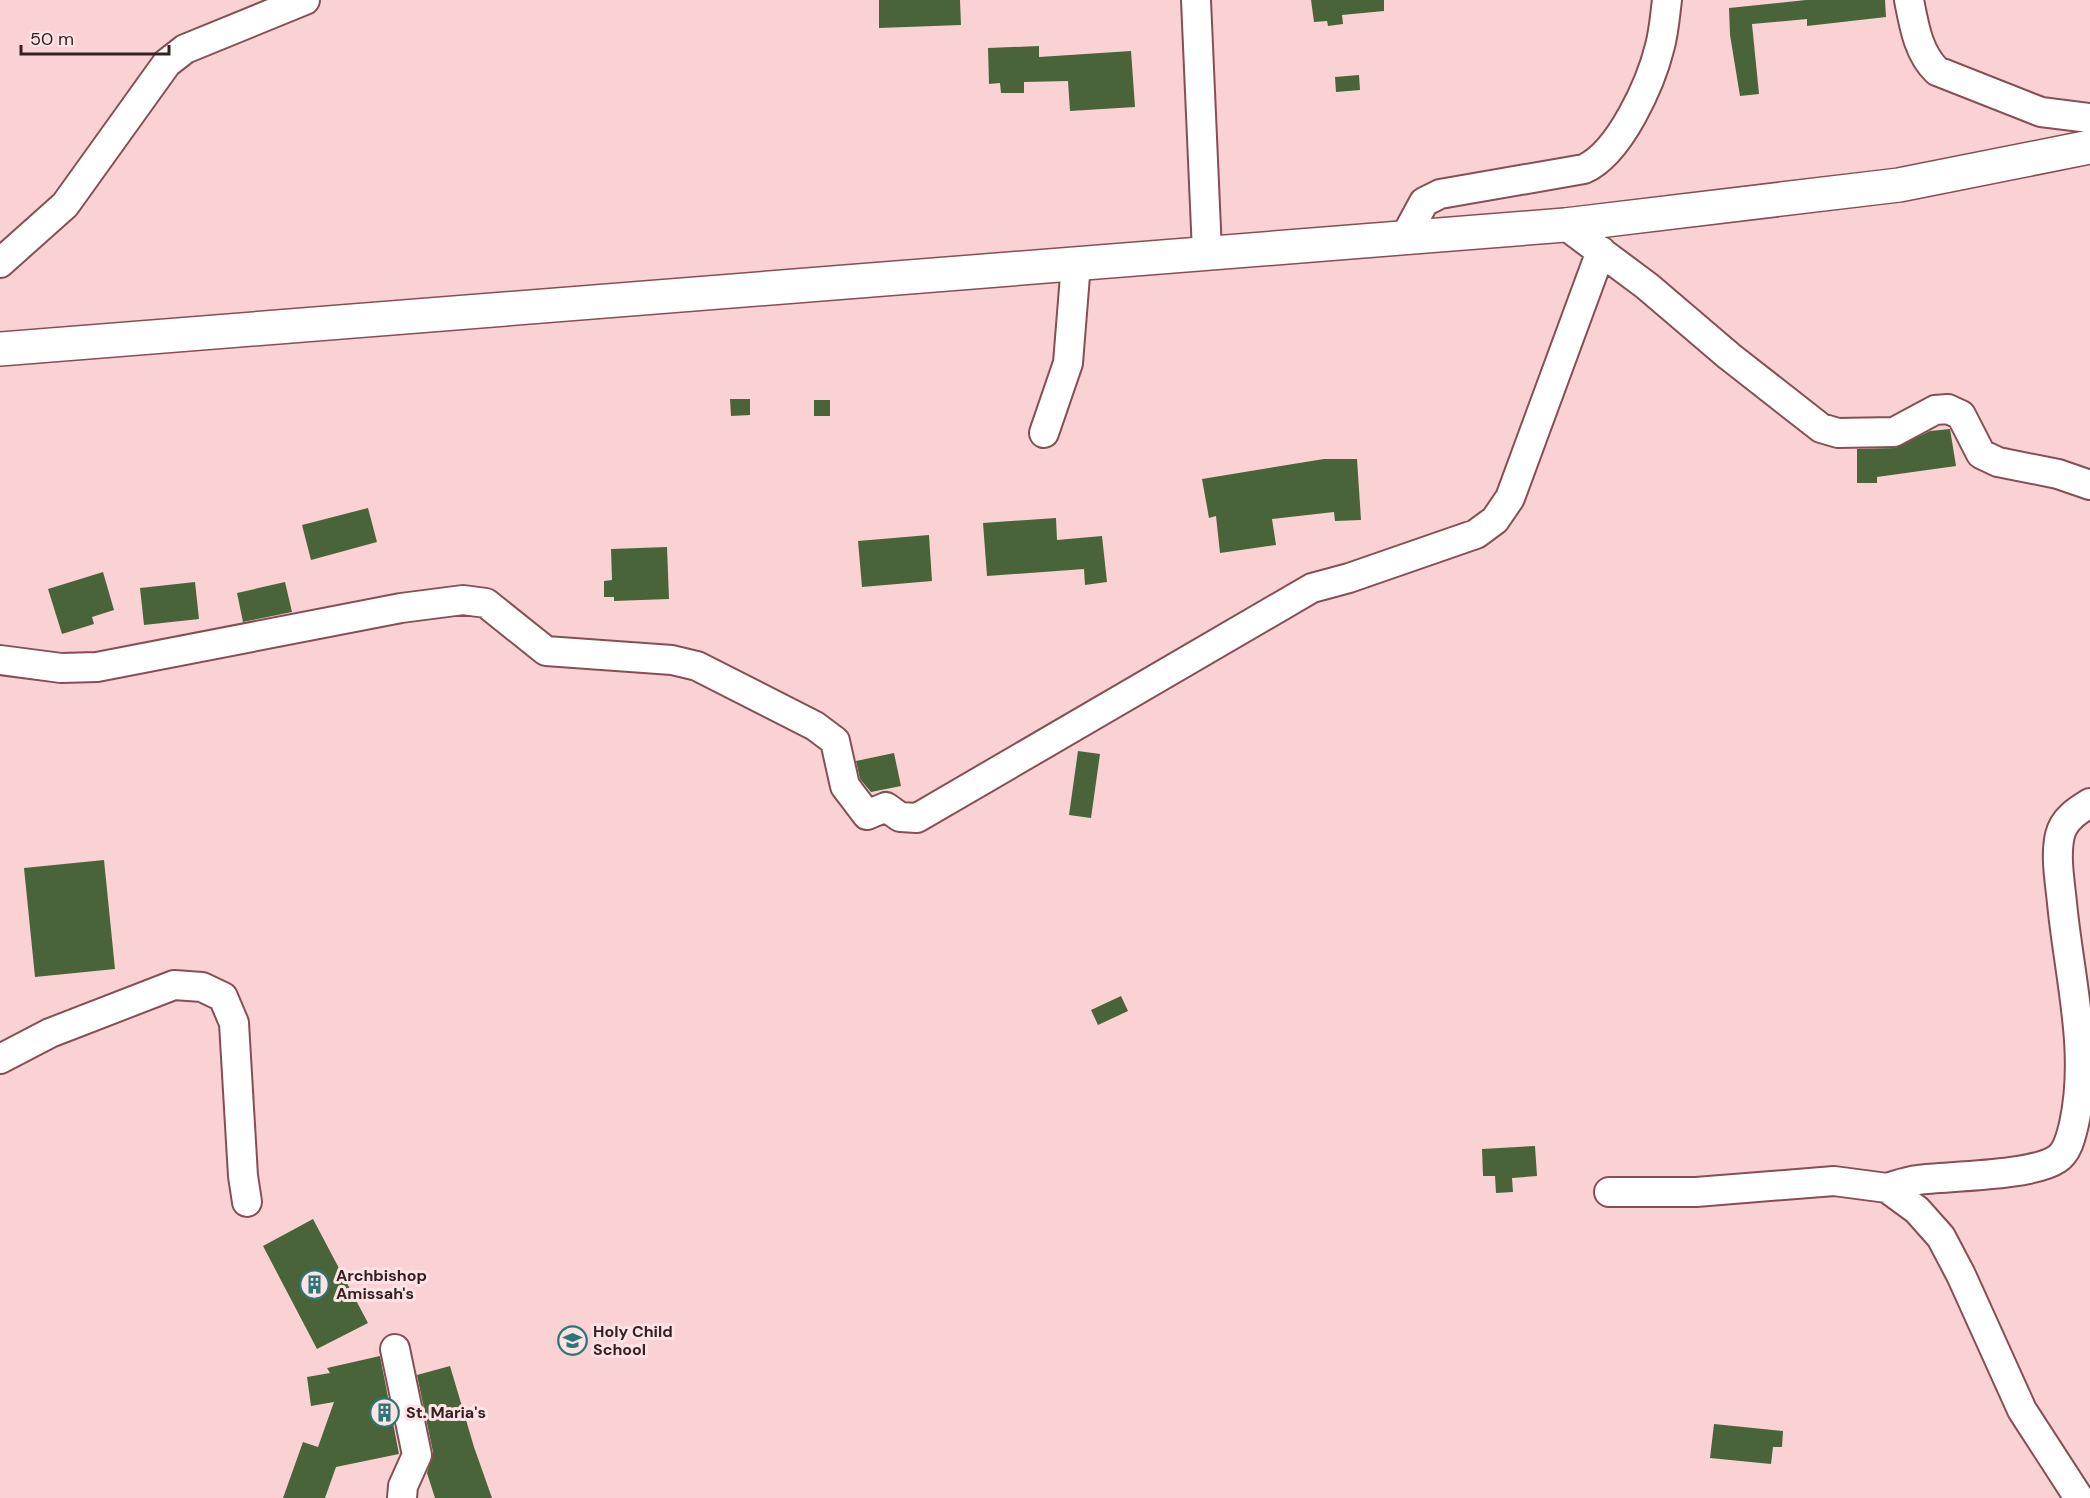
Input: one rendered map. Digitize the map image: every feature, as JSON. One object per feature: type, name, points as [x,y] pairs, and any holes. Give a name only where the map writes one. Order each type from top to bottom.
[{"type":"highway","points":[[0,348],[1565,225],[1899,185],[2090,147]]},
{"type":"street","points":[[0,263],[65,205],[167,63],[185,49],[305,0]]},
{"type":"street","points":[[1196,0],[1207,252]]},
{"type":"street","points":[[1405,237],[1424,202],[1440,194],[1584,169],[1599,162],[1612,146],[1645,90],[1660,46],[1667,0]]},
{"type":"street","points":[[1910,0],[1921,48],[1927,62],[1937,72],[2041,112],[2090,118]]},
{"type":"street","points":[[1565,225],[1647,286],[1729,356],[1821,428],[1838,433],[1894,432],[1935,410],[1948,409],[1961,415],[1981,454],[1998,462],[2058,474],[2090,485]]},
{"type":"street","points":[[0,660],[61,668],[97,668],[401,608],[463,600],[486,603],[546,651],[672,660],[697,666],[815,726],[835,741],[845,786],[867,815],[886,807],[900,817],[917,818],[1312,588],[1349,578],[1476,534],[1495,520],[1510,498],[1601,251]]},
{"type":"street","points":[[1044,434],[1068,363],[1076,264]]},
{"type":"street","points":[[1609,1192],[1696,1192],[1834,1181],[1887,1188],[1914,1180],[2015,1170],[2044,1165],[2057,1159],[2067,1149],[2080,1100],[2081,1053],[2067,958],[2058,853],[2060,835],[2066,821],[2090,803]]},
{"type":"street","points":[[0,1059],[50,1033],[174,986],[202,987],[223,997],[234,1023],[243,1176],[247,1202]]},
{"type":"street","points":[[1887,1188],[1917,1210],[1941,1237],[1961,1275],[2022,1410],[2079,1498]]},
{"type":"street","points":[[395,1349],[417,1455],[403,1486],[402,1498]]},
{"type":"building","points":[[879,0],[960,0],[961,25],[879,28]]},
{"type":"building","points":[[1311,0],[1384,0],[1384,11],[1342,15],[1343,24],[1328,26],[1327,21],[1314,22]]},
{"type":"building","points":[[1806,0],[1885,0],[1886,17],[1807,26],[1807,19],[1752,24],[1759,94],[1740,96],[1730,35],[1729,8]]},
{"type":"building","points":[[1039,46],[1039,57],[1131,51],[1135,107],[1070,111],[1068,81],[1024,82],[1024,93],[1001,93],[1000,83],[989,84],[988,48]]},
{"type":"building","points":[[1359,75],[1360,90],[1336,92],[1335,77]]},
{"type":"building","points":[[730,399],[750,399],[750,415],[731,416]]},
{"type":"building","points":[[814,400],[830,400],[830,416],[814,416]]},
{"type":"building","points":[[1950,429],[1956,466],[1877,477],[1877,483],[1857,483],[1857,449],[1895,448],[1930,431]]},
{"type":"building","points":[[1324,459],[1357,459],[1361,520],[1335,521],[1334,512],[1272,519],[1276,545],[1220,553],[1216,516],[1209,518],[1202,479]]},
{"type":"building","points":[[368,508],[377,542],[311,560],[302,525]]},
{"type":"building","points":[[1056,518],[1057,540],[1102,536],[1107,582],[1085,585],[1084,569],[987,576],[983,523]]},
{"type":"building","points":[[929,535],[932,581],[862,587],[858,541]]},
{"type":"building","points":[[667,547],[669,599],[614,601],[614,597],[604,597],[604,581],[612,580],[611,549]]},
{"type":"building","points":[[103,572],[114,610],[92,617],[94,624],[62,634],[48,589]]},
{"type":"building","points":[[195,582],[199,619],[144,625],[140,588]]},
{"type":"building","points":[[285,582],[292,612],[243,622],[237,593]]},
{"type":"building","points":[[1078,751],[1100,754],[1091,818],[1069,815]]},
{"type":"building","points":[[894,753],[901,786],[871,792],[860,779],[856,761]]},
{"type":"building","points":[[104,860],[115,969],[35,977],[24,868]]},
{"type":"building","points":[[1121,996],[1128,1011],[1098,1025],[1091,1010]]},
{"type":"building","points":[[1535,1146],[1537,1176],[1512,1178],[1513,1192],[1496,1193],[1495,1176],[1483,1176],[1482,1149]]},
{"type":"building","name":"Archbishop Amissah's","points":[[313,1219],[368,1323],[317,1349],[263,1246]]},
{"type":"building","points":[[380,1356],[399,1454],[336,1467],[325,1498],[283,1498],[303,1442],[318,1447],[334,1402],[311,1406],[307,1377],[330,1373],[327,1368]]},
{"type":"building","points":[[450,1366],[492,1498],[435,1498],[427,1473],[433,1452],[417,1375]]},
{"type":"building","points":[[1714,1424],[1783,1431],[1782,1447],[1773,1447],[1771,1464],[1710,1458]]},
{"type":"place","name":"Archbishop Amissah's","points":[[315,1284]]},
{"type":"place","name":"Holy Child School","points":[[572,1340]]},
{"type":"place","name":"St. Maria's","points":[[385,1412]]}]
